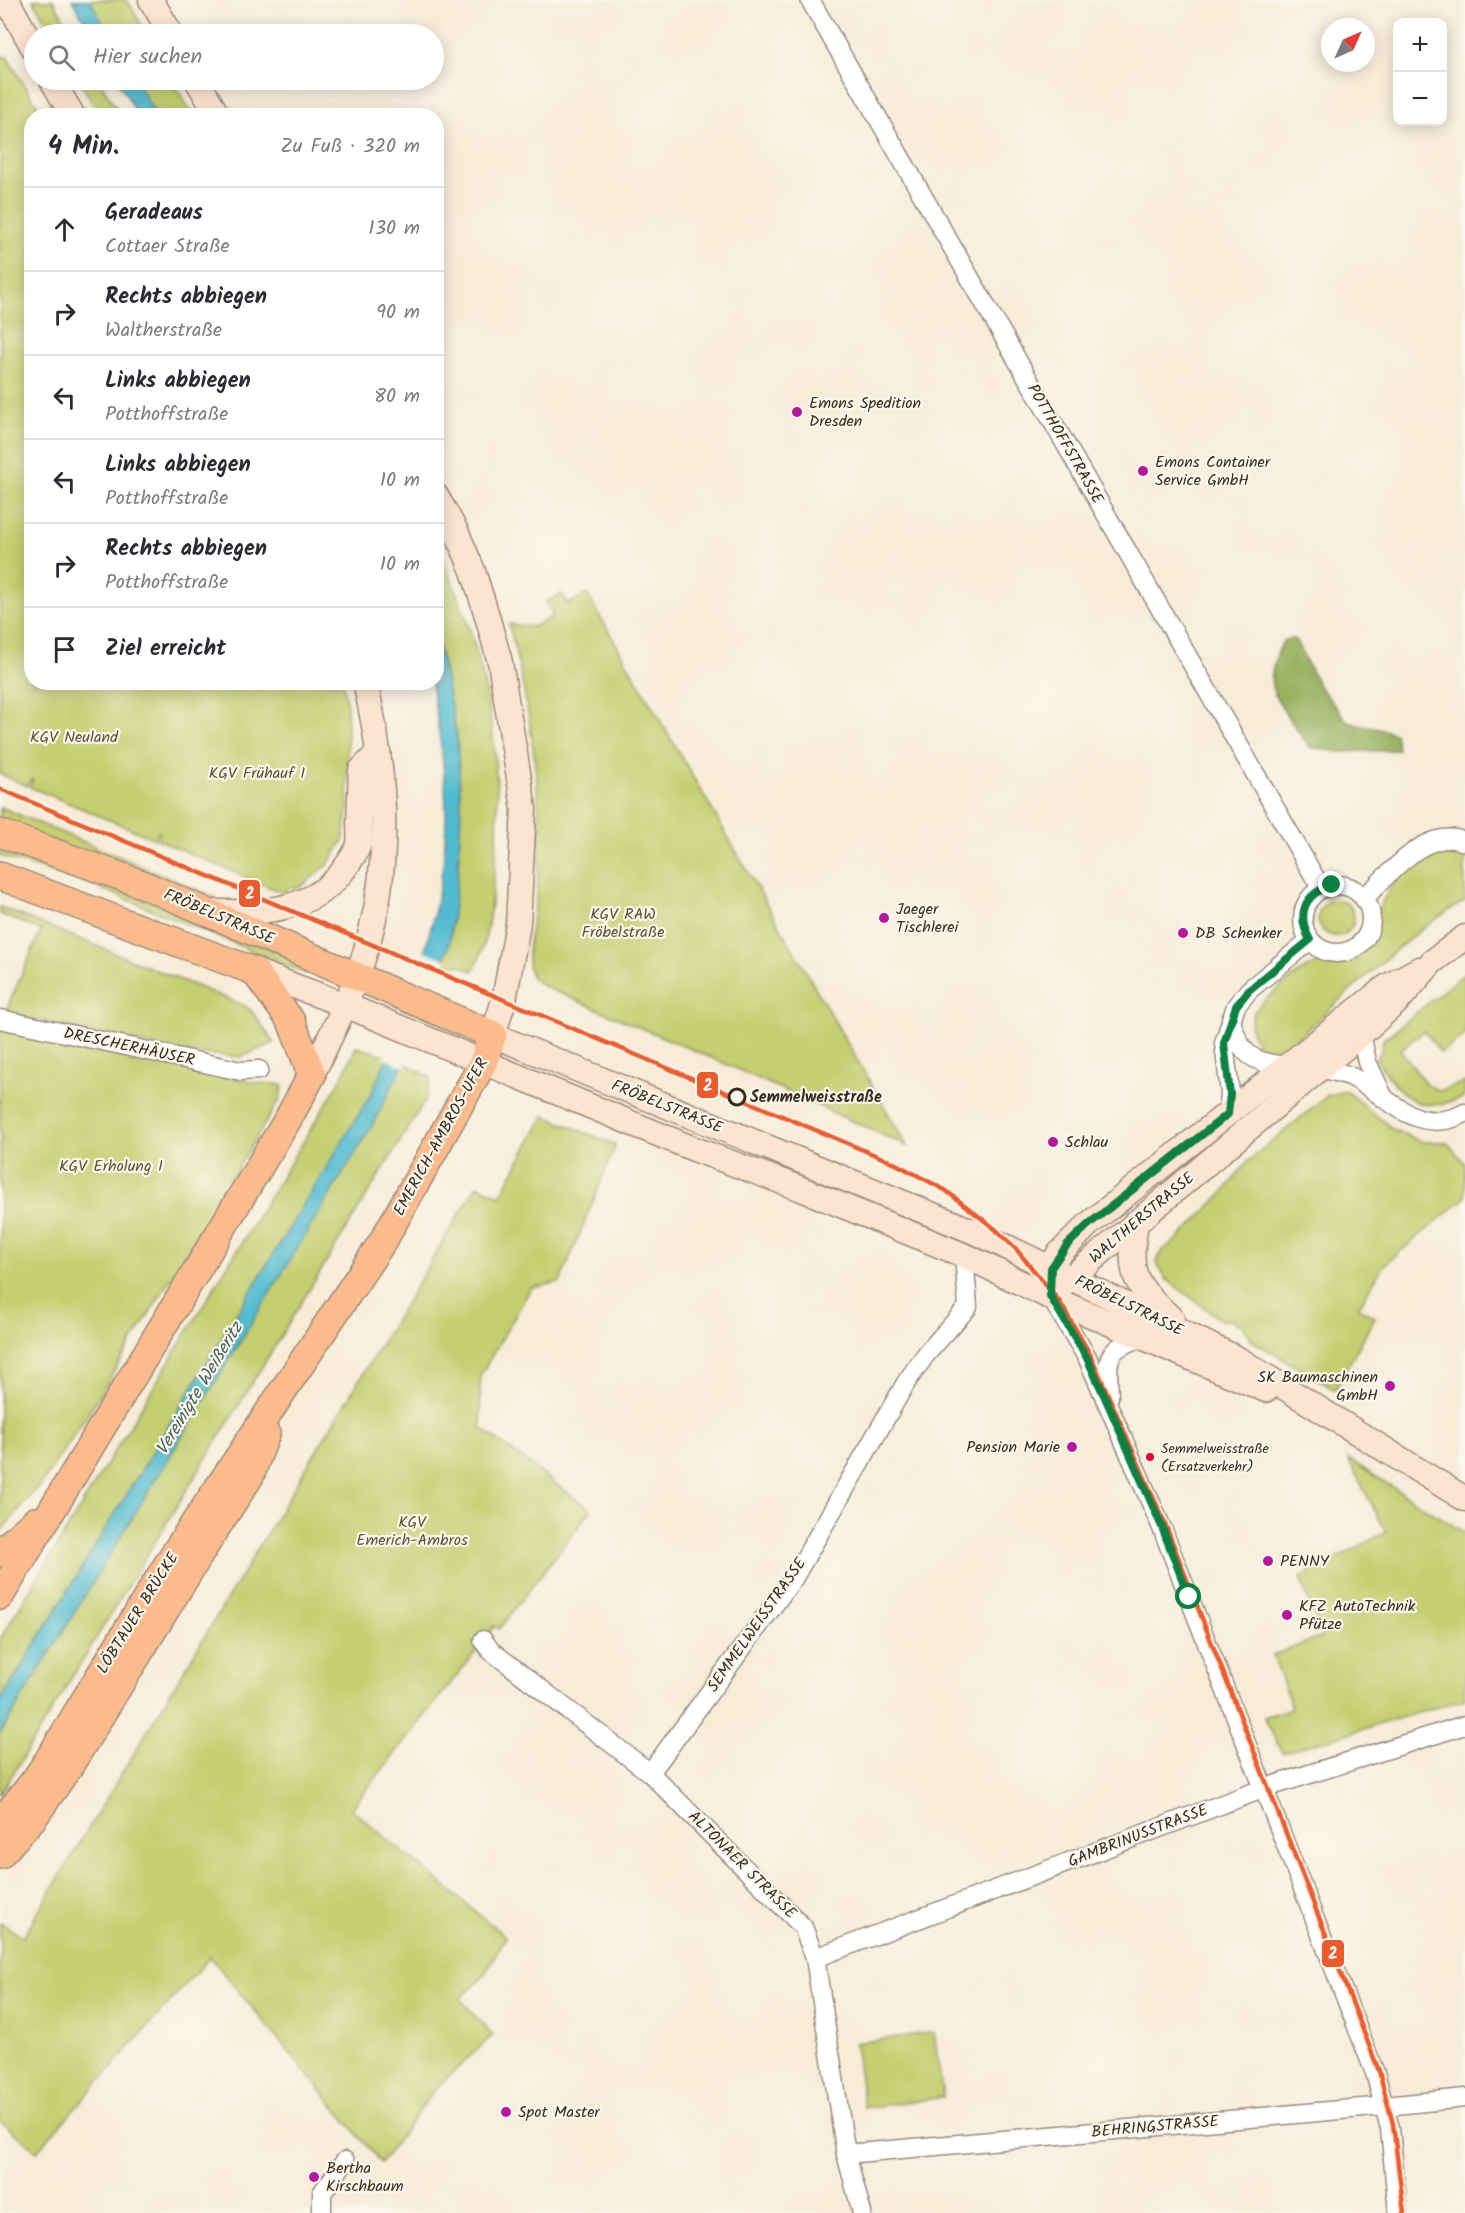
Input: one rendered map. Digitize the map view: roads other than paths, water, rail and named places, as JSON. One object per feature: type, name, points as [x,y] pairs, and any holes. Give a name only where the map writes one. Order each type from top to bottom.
[{"type":"main road","points":[[7,0],[24,31]]},
{"type":"main road","points":[[151,0],[165,24]]},
{"type":"main road","points":[[58,90],[68,108]]},
{"type":"main road","points":[[203,90],[213,108]]},
{"type":"main road","name":"EMERICH-AMBROS-UFER","points":[[276,1401],[383,1241],[483,1063],[501,1011],[518,924],[524,809],[500,662],[473,571],[456,531],[444,510]]},
{"type":"main road","points":[[0,1596],[288,1119],[312,1075],[355,1009],[367,980],[371,932],[379,897],[384,808],[378,753],[366,690]]},
{"type":"main road","points":[[210,912],[266,911],[284,907],[319,893],[337,878],[350,862],[359,845],[361,770],[378,753]]},
{"type":"main road","name":"FRÖBELSTRASSE","points":[[0,833],[121,875],[493,1035],[971,1230],[1238,1359],[1465,1499]]},
{"type":"main road","name":"FRÖBELSTRASSE","points":[[0,876],[355,1009],[483,1063],[964,1256],[1230,1376],[1319,1410]]},
{"type":"main road","name":"WALTHERSTRASSE","points":[[1050,1296],[1061,1273],[1067,1245],[1089,1224],[1386,987],[1432,962],[1465,937]]},
{"type":"main road","name":"WALTHERSTRASSE","points":[[1061,1273],[1136,1222],[1361,1034],[1399,1000],[1432,962]]},
{"type":"main road","points":[[254,971],[291,1021],[312,1075]]},
{"type":"main road","points":[[1136,1222],[1132,1252],[1133,1272],[1150,1299],[1190,1336]]},
{"type":"main road","points":[[0,1855],[34,1817],[58,1785],[250,1476],[276,1401]]},
{"type":"main road","name":"LÖBTAUER BRÜCKE","points":[[5,1817],[49,1759],[170,1560],[276,1401]]},
{"type":"main road","points":[[0,1553],[52,1507]]},
{"type":"street","name":"POTTHOFFSTRASSE","points":[[810,0],[1321,888]]},
{"type":"street","points":[[1364,898],[1414,852],[1429,842],[1442,838],[1465,842]]},
{"type":"street","points":[[1344,885],[1355,890],[1364,898],[1371,920],[1362,942],[1352,949],[1330,952],[1310,940],[1304,929],[1302,917],[1311,896],[1321,888],[1344,885]]},
{"type":"street","points":[[1228,1114],[1230,1094],[1224,1043],[1236,1006],[1249,990],[1310,940]]},
{"type":"street","name":"DRESCHERHÄUSER","points":[[0,1019],[241,1071],[259,1070]]},
{"type":"street","points":[[1231,1019],[1235,1035],[1244,1050],[1254,1059],[1266,1065],[1289,1066]]},
{"type":"street","points":[[1361,1034],[1367,1062],[1384,1098]]},
{"type":"street","points":[[1320,1068],[1350,1076],[1400,1110],[1420,1119],[1437,1122],[1454,1119],[1465,1113]]},
{"type":"street","name":"SEMMELWEISSTRASSE","points":[[650,1773],[793,1579],[907,1381],[927,1353],[968,1307],[964,1256]]},
{"type":"street","points":[[1050,1296],[1087,1358],[1162,1527],[1375,2073],[1385,2106],[1398,2213]]},
{"type":"street","points":[[1108,1404],[1107,1363],[1113,1351],[1126,1342],[1143,1337]]},
{"type":"street","name":"ALTONAER STRASSE","points":[[483,1640],[490,1650],[650,1773],[802,1927],[815,1958],[846,2154],[862,2213]]},
{"type":"street","name":"GAMBRINUSSTRASSE","points":[[815,1958],[1265,1788],[1465,1725]]},
{"type":"street","name":"BEHRINGSTRASSE","points":[[846,2154],[1465,2098]]},
{"type":"street","points":[[322,2213],[322,2193],[345,2161]]},
{"type":"water","points":[[72,0],[90,0],[103,24],[86,24]]},
{"type":"water","points":[[123,90],[141,90],[152,108],[134,108]]},
{"type":"water","name":"Vereinigte Weißeritz","points":[[444,670],[457,737],[461,809],[458,871],[449,946],[404,1063],[372,1126],[0,1734],[0,1702],[373,1091],[409,1000],[436,906],[442,874],[446,822],[445,782],[432,690],[444,690]]},
{"type":"place","name":"Emons Spedition Dresden","points":[[797,412]]},
{"type":"place","name":"Emons Container Service GmbH","points":[[1143,471]]},
{"type":"place","name":"Jaeger Tischlerei","points":[[884,918]]},
{"type":"place","name":"DB Schenker","points":[[1183,933]]},
{"type":"place","name":"Semmelweisstraße","points":[[737,1097]]},
{"type":"place","name":"Schlau","points":[[1053,1142]]},
{"type":"place","name":"SK Baumaschinen GmbH","points":[[1390,1386]]},
{"type":"place","name":"Pension Marie","points":[[1072,1447]]},
{"type":"place","name":"Semmelweisstraße (Ersatzverkehr)","points":[[1150,1457]]},
{"type":"place","name":"PENNY","points":[[1268,1561]]},
{"type":"place","name":"KFZ AutoTechnik Pfütze","points":[[1287,1615]]},
{"type":"place","name":"Spot Master","points":[[506,2112]]},
{"type":"place","name":"Bertha Kirschbaum","points":[[314,2177]]},
{"type":"park label","name":"KGV Neuland","points":[[74,737]]},
{"type":"park label","name":"KGV Frühauf I","points":[[257,773]]},
{"type":"park label","name":"KGV RAW Fröbelstraße","points":[[623,923]]},
{"type":"park label","name":"KGV Erholung I","points":[[111,1166]]},
{"type":"park label","name":"KGV Emerich-Ambros","points":[[412,1531]]}]
